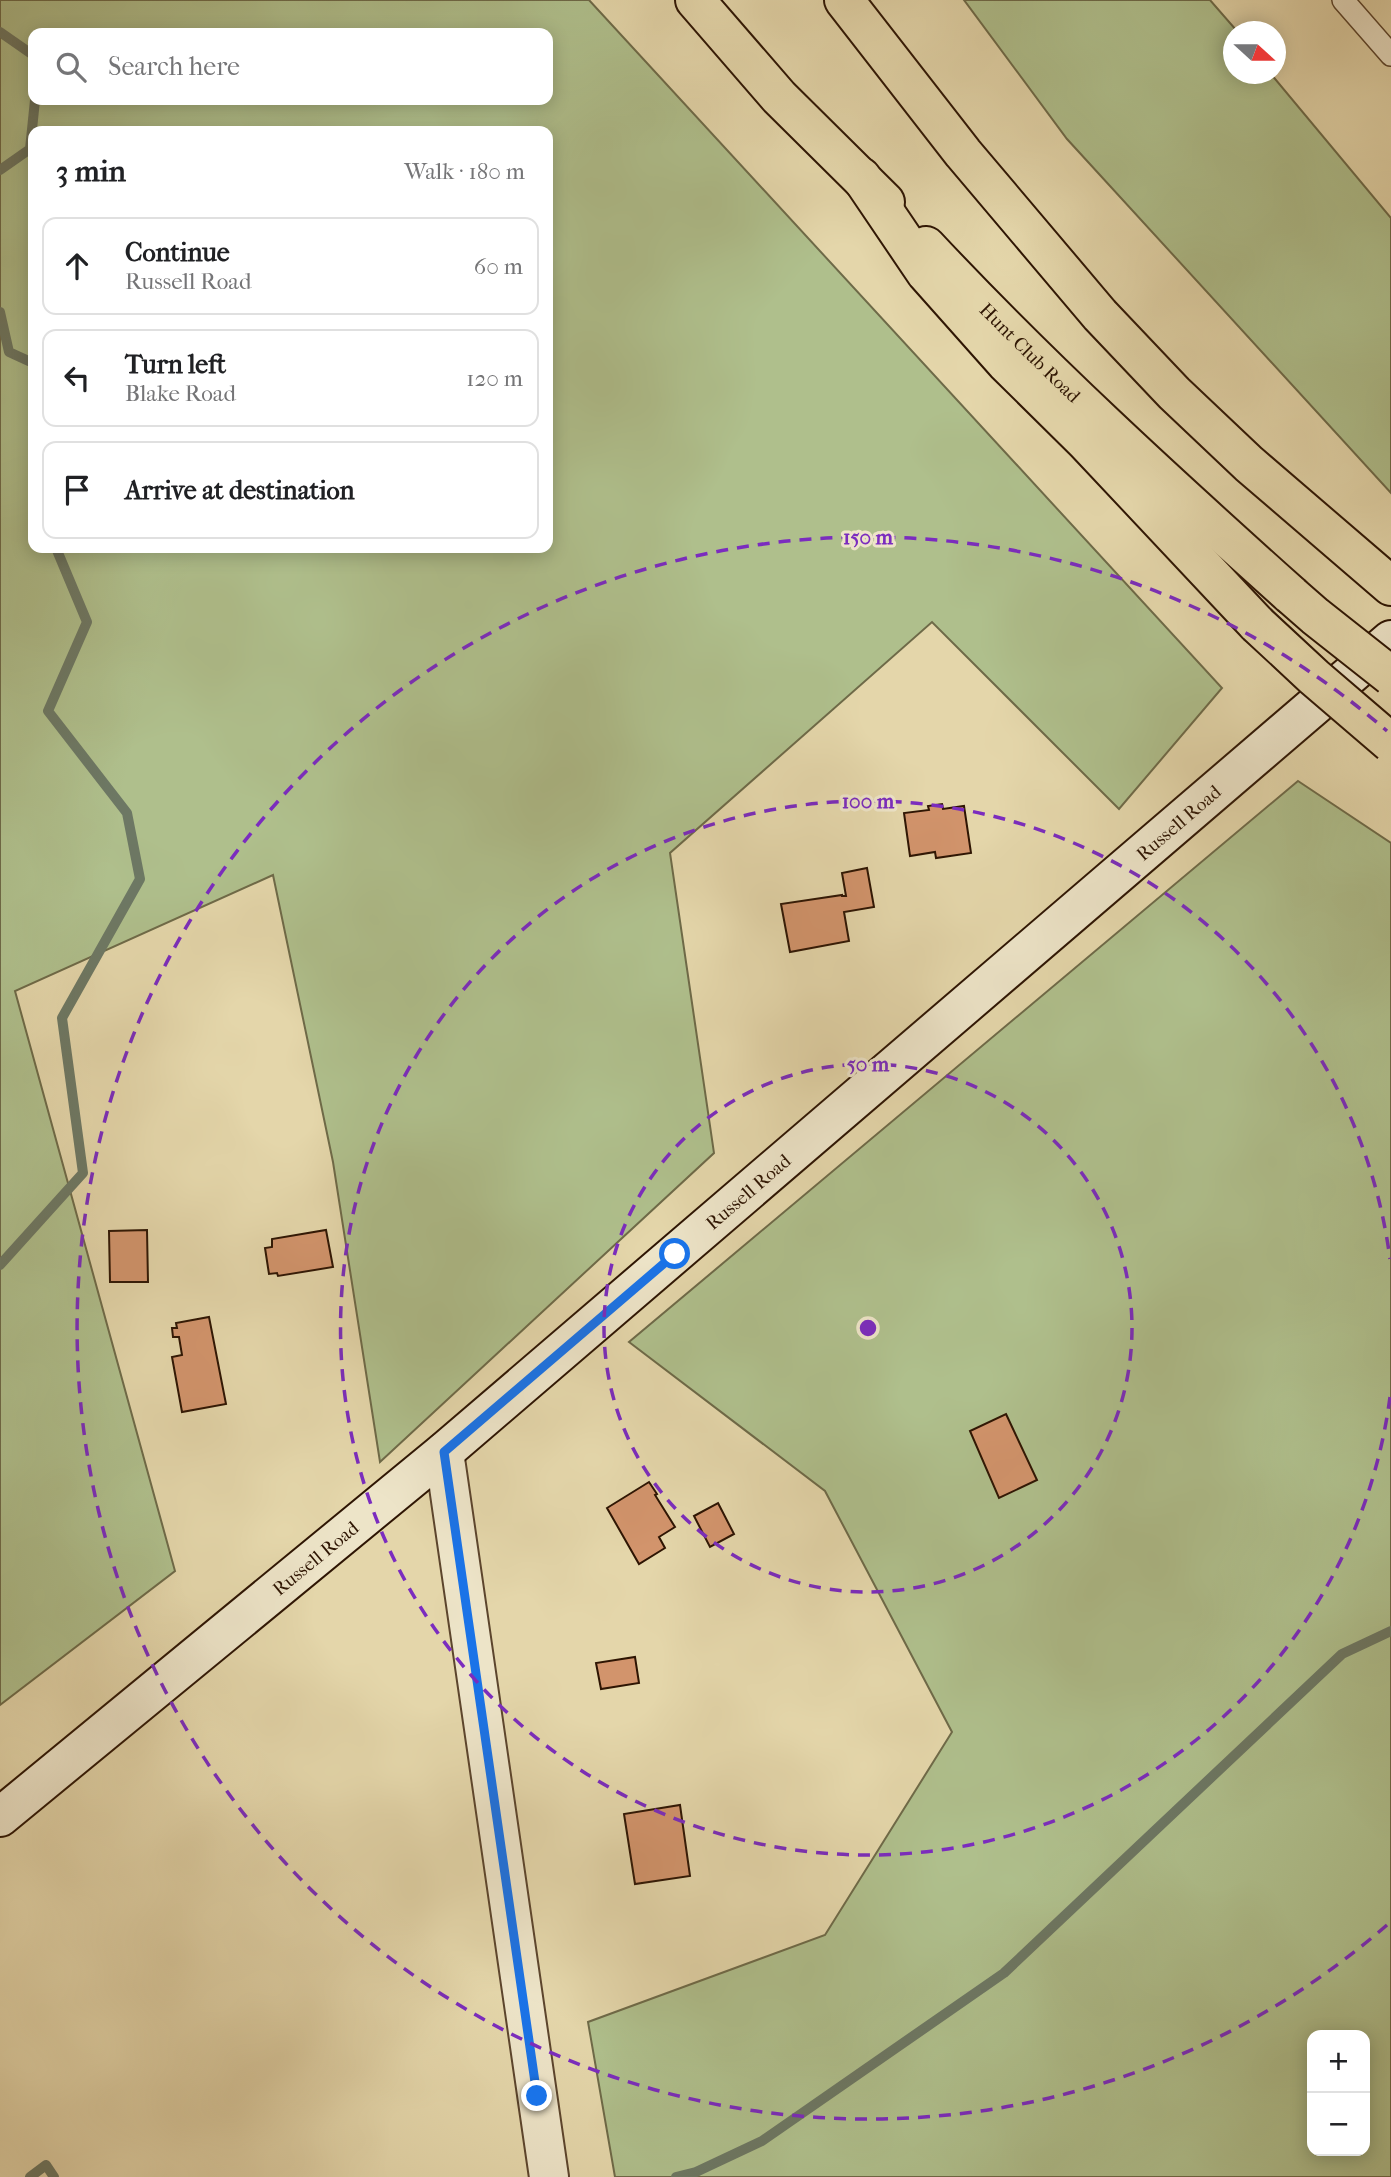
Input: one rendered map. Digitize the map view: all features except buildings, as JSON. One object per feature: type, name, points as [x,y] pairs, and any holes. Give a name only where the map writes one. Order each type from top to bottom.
[{"type":"main road","name":"Hunt Club Road","points":[[695,0],[779,97],[862,177],[961,284],[1048,371],[1291,595],[1391,677]]},
{"type":"main road","points":[[844,0],[963,153],[1100,316],[1174,393],[1249,464],[1391,586]]},
{"type":"main road","points":[[862,177],[926,274],[1006,363],[1086,442],[1257,624],[1391,743]]},
{"type":"main road","name":"Russell Road","points":[[0,1816],[444,1452],[1391,640]]},
{"type":"main road","points":[[444,1452],[549,2177]]},
{"type":"lane","points":[[1342,0],[1391,55]]},
{"type":"green space","points":[[0,0],[589,0],[1222,688],[1119,809],[932,622],[670,853],[714,1153],[380,1462],[333,1162],[273,875],[15,991],[175,1571],[0,1705]]},
{"type":"green space","points":[[964,0],[1210,0],[1228,21],[1223,21],[1223,84],[1279,84],[1391,218],[1391,493],[1067,139]]},
{"type":"green space","points":[[1298,781],[1391,843],[1391,2177],[615,2177],[588,2022],[825,1935],[952,1732],[825,1491],[629,1342]]},
{"type":"waterway","points":[[0,32],[28,52]]},
{"type":"waterway","points":[[32,126],[34,105]]},
{"type":"waterway","points":[[0,170],[28,150]]},
{"type":"waterway","points":[[0,312],[9,352],[28,361]]},
{"type":"waterway","points":[[0,1265],[83,1173],[62,1018],[140,879],[127,813],[48,711],[87,622],[58,553]]},
{"type":"waterway","points":[[676,2177],[696,2172],[762,2141],[1004,1973],[1342,1654],[1391,1631]]},
{"type":"waterway","points":[[30,2177],[46,2165],[54,2177]]},
{"type":"route","points":[[537,2096],[444,1452],[675,1254]]}]
